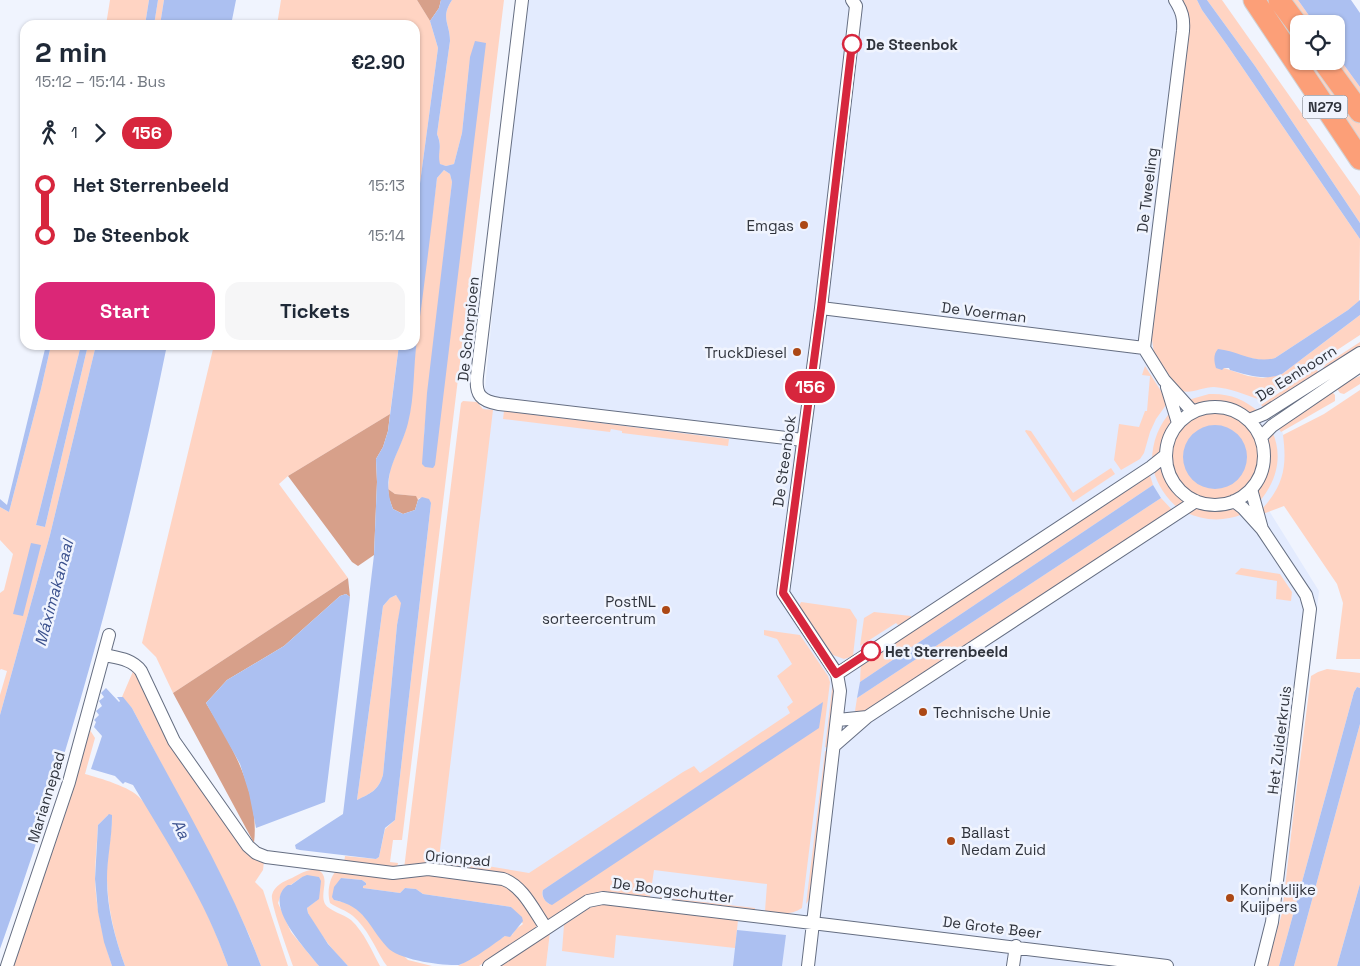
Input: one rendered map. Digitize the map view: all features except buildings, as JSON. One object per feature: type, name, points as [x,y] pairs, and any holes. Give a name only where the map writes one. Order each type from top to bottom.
[{"type":"highway","name":"N279","points":[[1254,0],[1360,159]]},
{"type":"highway","points":[[1279,0],[1290,15]]},
{"type":"highway","name":"N279","points":[[1330,70],[1360,112]]},
{"type":"street","name":"De Schorpioen","points":[[522,0],[476,384],[479,395],[487,402],[500,404],[803,440]]},
{"type":"street","name":"De Steenbok","points":[[836,674],[783,593],[821,308],[856,6],[852,0]]},
{"type":"street","name":"De Tweeling","points":[[1144,348],[1183,31],[1184,19],[1181,9],[1175,0]]},
{"type":"street","name":"De Voerman","points":[[821,308],[1144,348]]},
{"type":"street","points":[[1144,348],[1164,380],[1193,412]]},
{"type":"street","name":"De Eenhoorn","points":[[1250,420],[1264,414],[1360,353]]},
{"type":"street","name":"De Eenhoorn","points":[[1261,437],[1272,426],[1360,366]]},
{"type":"street","points":[[1164,380],[1178,422]]},
{"type":"street","points":[[1216,408],[1232,411],[1250,420],[1261,437],[1264,450],[1262,471],[1251,489],[1244,496],[1234,501],[1214,505],[1196,501],[1186,495],[1168,471],[1166,455],[1168,442],[1178,422],[1193,412],[1216,408]]},
{"type":"street","points":[[808,966],[838,720],[840,691],[836,674],[1151,467],[1166,455]]},
{"type":"street","name":"Het Zuiderkruis","points":[[1251,489],[1262,529]]},
{"type":"street","points":[[835,745],[867,717],[1196,501]]},
{"type":"street","name":"Het Zuiderkruis","points":[[1234,501],[1262,529],[1306,595],[1310,610],[1272,922],[1261,966]]},
{"type":"street","name":"Mariannepad","points":[[7,966],[69,782],[109,635]]},
{"type":"street","name":"Orionpad","points":[[104,655],[136,664],[174,741],[248,846],[256,853],[266,857],[393,873],[428,869],[503,878],[512,882],[519,889],[546,928]]},
{"type":"street","points":[[838,720],[867,717]]},
{"type":"street","name":"De Boogschutter","points":[[489,966],[588,901],[603,898],[813,923]]},
{"type":"street","name":"De Grote Beer","points":[[813,923],[1016,946],[1168,966]]},
{"type":"street","points":[[1013,966],[1016,946]]},
{"type":"shaded area","points":[[110,0],[149,0],[146,20],[107,20]]},
{"type":"shaded area","points":[[158,0],[164,0],[161,20],[155,20]]},
{"type":"shaded area","points":[[281,0],[417,0],[430,21],[438,48],[420,183],[420,20],[278,20]]},
{"type":"shaded area","points":[[417,0],[441,0],[439,8],[430,21]]},
{"type":"shaded area","points":[[452,0],[504,0],[402,840],[393,840],[390,862],[398,863],[397,867],[393,869],[344,863],[345,856],[376,859],[379,857],[385,829],[395,820],[431,503],[419,498],[418,500],[415,496],[395,494],[388,489],[390,469],[404,435],[409,415],[415,350],[420,350],[420,310],[437,178],[444,170],[450,174],[452,182],[424,434],[433,468],[470,57],[462,133],[454,164],[446,166],[439,164],[440,142],[437,134],[450,41],[446,20],[448,6]]},
{"type":"shaded area","points":[[523,0],[1184,0],[1178,370],[1257,397],[1281,428],[1289,452],[1283,486],[1268,509],[1319,591],[1282,913],[1268,966],[546,966],[550,932],[439,858]]},
{"type":"shaded area","points":[[1181,0],[1197,0],[1202,10],[1360,239],[1359,301],[1275,358],[1267,361],[1245,357],[1224,368],[1248,376],[1263,378],[1282,374],[1360,315],[1360,335],[1261,400],[1232,390],[1214,387],[1187,392],[1179,390],[1154,353],[1151,333]]},
{"type":"shaded area","points":[[1207,0],[1222,0],[1360,196],[1360,223],[1255,66]]},
{"type":"shaded area","points":[[1289,0],[1298,0],[1309,15],[1300,15]]},
{"type":"shaded area","points":[[1345,66],[1360,87],[1360,98],[1342,70],[1345,70]]},
{"type":"shaded area","points":[[1310,70],[1321,70],[1360,124],[1360,148]]},
{"type":"shaded area","points":[[1360,342],[1360,348],[1325,371],[1323,368],[1326,364]]},
{"type":"shaded area","points":[[50,350],[80,350],[36,525],[45,527],[87,350],[95,350],[50,535],[0,715],[0,695],[7,671],[0,670],[0,593],[4,590],[13,554],[0,540],[0,507],[9,512]]},
{"type":"shaded area","points":[[213,350],[398,350],[390,414],[288,476],[279,484],[348,578],[173,693],[156,657],[142,643]]},
{"type":"shaded area","points":[[1145,366],[1166,399],[1166,405],[1156,419],[1140,459],[1121,470],[1114,460],[1119,424],[1139,427],[1145,411],[1147,411],[1150,376],[1142,375]]},
{"type":"shaded area","points":[[1314,369],[1319,373],[1266,410],[1261,405]]},
{"type":"shaded area","points":[[1360,376],[1360,384],[1344,394],[1340,393],[1335,386]]},
{"type":"shaded area","points":[[1360,390],[1360,659],[1336,659],[1343,603],[1337,584],[1284,506],[1263,514],[1262,509],[1275,492],[1282,475],[1284,466],[1283,435],[1324,414]]},
{"type":"shaded area","points":[[1331,391],[1335,395],[1335,401],[1281,432],[1277,426]]},
{"type":"shaded area","points":[[1209,394],[1236,398],[1259,412],[1245,412],[1224,404],[1196,404],[1188,400]]},
{"type":"shaded area","points":[[463,401],[477,402],[483,409],[493,410],[439,858],[529,873],[683,772],[694,766],[700,773],[790,713],[787,707],[793,702],[777,676],[792,664],[777,639],[764,635],[764,630],[800,635],[828,676],[830,682],[802,908],[798,911],[780,913],[765,911],[767,884],[654,870],[650,897],[602,891],[586,896],[549,919],[545,919],[522,887],[404,869],[461,403]],"holes":[[[823,703],[549,904],[543,898],[543,890]]]},
{"type":"shaded area","points":[[1172,410],[1171,423],[1166,437],[1160,451],[1152,462],[1153,447],[1157,434]]},
{"type":"shaded area","points":[[504,411],[729,439],[728,446],[622,433],[622,431],[611,429],[610,432],[503,419]]},
{"type":"shaded area","points":[[1209,412],[1230,415],[1245,424],[1255,438],[1259,454],[1258,470],[1251,485],[1238,496],[1219,501],[1200,499],[1186,491],[1176,478],[1171,463],[1172,447],[1178,432],[1190,420]]},
{"type":"shaded area","points":[[390,414],[388,431],[383,447],[376,459],[374,555],[358,566],[352,562],[288,476]]},
{"type":"shaded area","points":[[1026,430],[1031,431],[1073,493],[1111,468],[1115,474],[1073,502]]},
{"type":"shaded area","points":[[1272,431],[1276,441],[1278,460],[1276,470],[1269,488],[1257,504],[1258,489],[1267,466],[1268,444]]},
{"type":"shaded area","points":[[1162,463],[1170,486],[1188,503],[1179,509],[1163,491],[1155,475],[1153,469]]},
{"type":"shaded area","points":[[1149,472],[1153,485],[860,682],[861,661]]},
{"type":"shaded area","points":[[388,489],[395,494],[416,496],[418,500],[415,510],[403,514],[393,509]]},
{"type":"shaded area","points":[[1161,498],[1174,512],[865,712],[855,711],[857,698]]},
{"type":"shaded area","points":[[1197,508],[1214,510],[1232,509],[1243,514],[1236,517],[1206,519],[1185,512]]},
{"type":"shaded area","points":[[1241,568],[1280,574],[1292,592],[1291,601],[1276,599],[1277,581],[1235,574]]},
{"type":"shaded area","points":[[348,578],[350,597],[346,594],[340,596],[284,646],[227,680],[206,703],[225,735],[242,770],[253,806],[255,824],[254,843],[173,693]]},
{"type":"shaded area","points":[[396,595],[402,603],[397,625],[383,775],[376,788],[357,800],[383,606],[390,598]]},
{"type":"shaded area","points":[[801,602],[850,609],[857,620],[853,656],[844,659],[833,655],[799,606]]},
{"type":"shaded area","points":[[874,612],[911,616],[911,620],[898,625],[896,623],[860,646],[864,618]]},
{"type":"shaded area","points":[[134,669],[169,742],[264,861],[263,870],[255,882],[263,890],[288,966],[261,966],[229,892],[132,708],[122,697]]},
{"type":"shaded area","points":[[1327,669],[1360,673],[1360,688],[1357,687],[1354,692],[1279,966],[1267,966],[1282,913],[1311,676]]},
{"type":"shaded area","points":[[833,681],[834,692],[828,748],[825,747]]},
{"type":"shaded area","points":[[1360,724],[1360,884],[1337,966],[1294,966]]},
{"type":"shaded area","points":[[90,730],[95,738],[85,774],[130,790],[146,804],[198,894],[228,966],[125,966],[110,913],[107,872],[112,815],[108,815],[98,825],[95,879],[100,923],[112,966],[11,966]]},
{"type":"shaded area","points":[[825,751],[828,752],[810,898],[806,904]]},
{"type":"shaded area","points":[[317,869],[324,876],[325,880],[323,895],[325,904],[356,925],[380,966],[348,966],[337,954],[321,934],[308,913],[307,908],[316,901],[302,877],[282,891],[278,903],[291,932],[319,966],[293,966],[277,918],[272,895],[277,886],[283,882],[304,872]]},
{"type":"shaded area","points":[[335,872],[421,874],[510,885],[537,925],[535,929],[479,966],[458,966],[505,936],[512,935],[523,924],[511,907],[423,894],[416,889],[405,888],[400,893],[363,888],[366,883],[362,880],[341,878],[334,900],[351,904],[356,908],[408,960],[432,966],[387,966],[367,932],[358,921],[350,914],[330,903],[329,887]]},
{"type":"shaded area","points":[[660,898],[755,908],[755,910]]},
{"type":"shaded area","points":[[604,904],[738,920],[735,948],[616,935],[614,958],[562,951],[564,925],[591,907]]},
{"type":"shaded area","points":[[550,932],[546,966],[500,966]]},
{"type":"water","points":[[149,0],[158,0],[155,20],[146,20]]},
{"type":"water","points":[[164,0],[236,0],[232,20],[161,20]]},
{"type":"water","points":[[441,0],[452,0],[448,6],[446,16],[450,41],[437,134],[440,143],[440,164],[446,166],[454,164],[462,133],[470,57],[475,41],[486,43],[435,465],[433,468],[425,467],[422,464],[427,393],[452,182],[450,174],[444,170],[437,178],[420,317],[420,183],[438,48],[430,21],[439,8]]},
{"type":"water","points":[[1197,0],[1207,0],[1255,66],[1360,223],[1360,239],[1202,10]]},
{"type":"water","points":[[1298,0],[1351,0],[1360,13],[1360,87],[1345,66],[1345,15],[1309,15]]},
{"type":"water","points":[[1360,300],[1360,315],[1282,374],[1256,377],[1230,370],[1229,368],[1222,370],[1216,368],[1214,358],[1218,349],[1253,358],[1275,358]]},
{"type":"water","points":[[45,350],[50,350],[9,512],[0,507],[0,499],[7,505]]},
{"type":"water","points":[[80,350],[87,350],[45,527],[36,525]]},
{"type":"water","name":"Máximakanaal","points":[[95,350],[166,350],[115,574],[73,726],[26,875],[0,949],[0,715],[50,535]]},
{"type":"water","points":[[398,350],[416,350],[410,413],[389,475],[389,497],[393,509],[403,514],[415,510],[418,500],[422,497],[429,499],[431,503],[395,820],[385,828],[379,857],[376,859],[300,850],[296,849],[295,845],[343,814],[374,555],[376,459],[383,447],[388,431]],"holes":[[[396,595],[401,603],[397,625],[383,775],[376,788],[357,800],[383,606],[390,598]]]},
{"type":"water","points":[[1215,425],[1233,431],[1241,439],[1247,457],[1241,475],[1233,483],[1215,489],[1197,483],[1189,475],[1183,457],[1189,439],[1197,431]]},
{"type":"water","points":[[1153,485],[1161,498],[857,698],[860,682]]},
{"type":"water","points":[[31,543],[41,545],[23,616],[13,614]]},
{"type":"water","points":[[346,594],[350,597],[325,802],[256,828],[249,793],[240,764],[206,703],[227,680],[284,646],[340,596]]},
{"type":"water","points":[[1357,687],[1360,688],[1360,724],[1294,966],[1279,966],[1354,692]]},
{"type":"water","name":"Aa","points":[[106,688],[119,702],[117,697],[123,697],[132,708],[217,867],[248,933],[261,966],[228,966],[198,896],[133,785],[125,782],[123,784],[115,776],[91,769],[102,736],[94,727],[96,722],[94,720],[99,715],[96,711],[102,706],[99,701],[104,697],[101,693]]},
{"type":"water","points":[[823,702],[819,728],[552,905],[544,899],[543,890]]},
{"type":"water","points":[[109,814],[112,817],[107,871],[108,901],[115,934],[125,966],[112,966],[104,942],[98,912],[95,879],[98,825]]},
{"type":"water","points":[[307,875],[319,877],[321,881],[319,899],[307,908],[308,913],[328,944],[348,966],[319,966],[296,938],[283,914],[280,903],[281,893],[288,885]]},
{"type":"water","points":[[341,878],[362,880],[366,883],[363,888],[400,893],[405,888],[416,889],[423,894],[511,907],[522,917],[523,921],[510,937],[505,936],[459,965],[410,959],[393,952],[387,947],[365,918],[353,907],[334,900],[332,897],[334,887]]},
{"type":"water","points":[[1360,884],[1360,966],[1337,966]]},
{"type":"water","points":[[737,930],[786,935],[782,966],[733,966]]},
{"type":"bus line","name":"156","points":[[852,44],[821,308],[783,593],[836,674],[871,651]]},
{"type":"place","name":"De Steenbok","points":[[852,44]]},
{"type":"place","name":"Emgas","points":[[804,225]]},
{"type":"place","name":"TruckDiesel","points":[[797,352]]},
{"type":"place","name":"PostNL sorteercentrum","points":[[666,610]]},
{"type":"place","name":"Het Sterrenbeeld","points":[[871,651]]},
{"type":"place","name":"Technische Unie","points":[[923,712]]},
{"type":"place","name":"Ballast Nedam Zuid","points":[[951,841]]},
{"type":"place","name":"Koninklijke Kuijpers","points":[[1230,898]]}]
